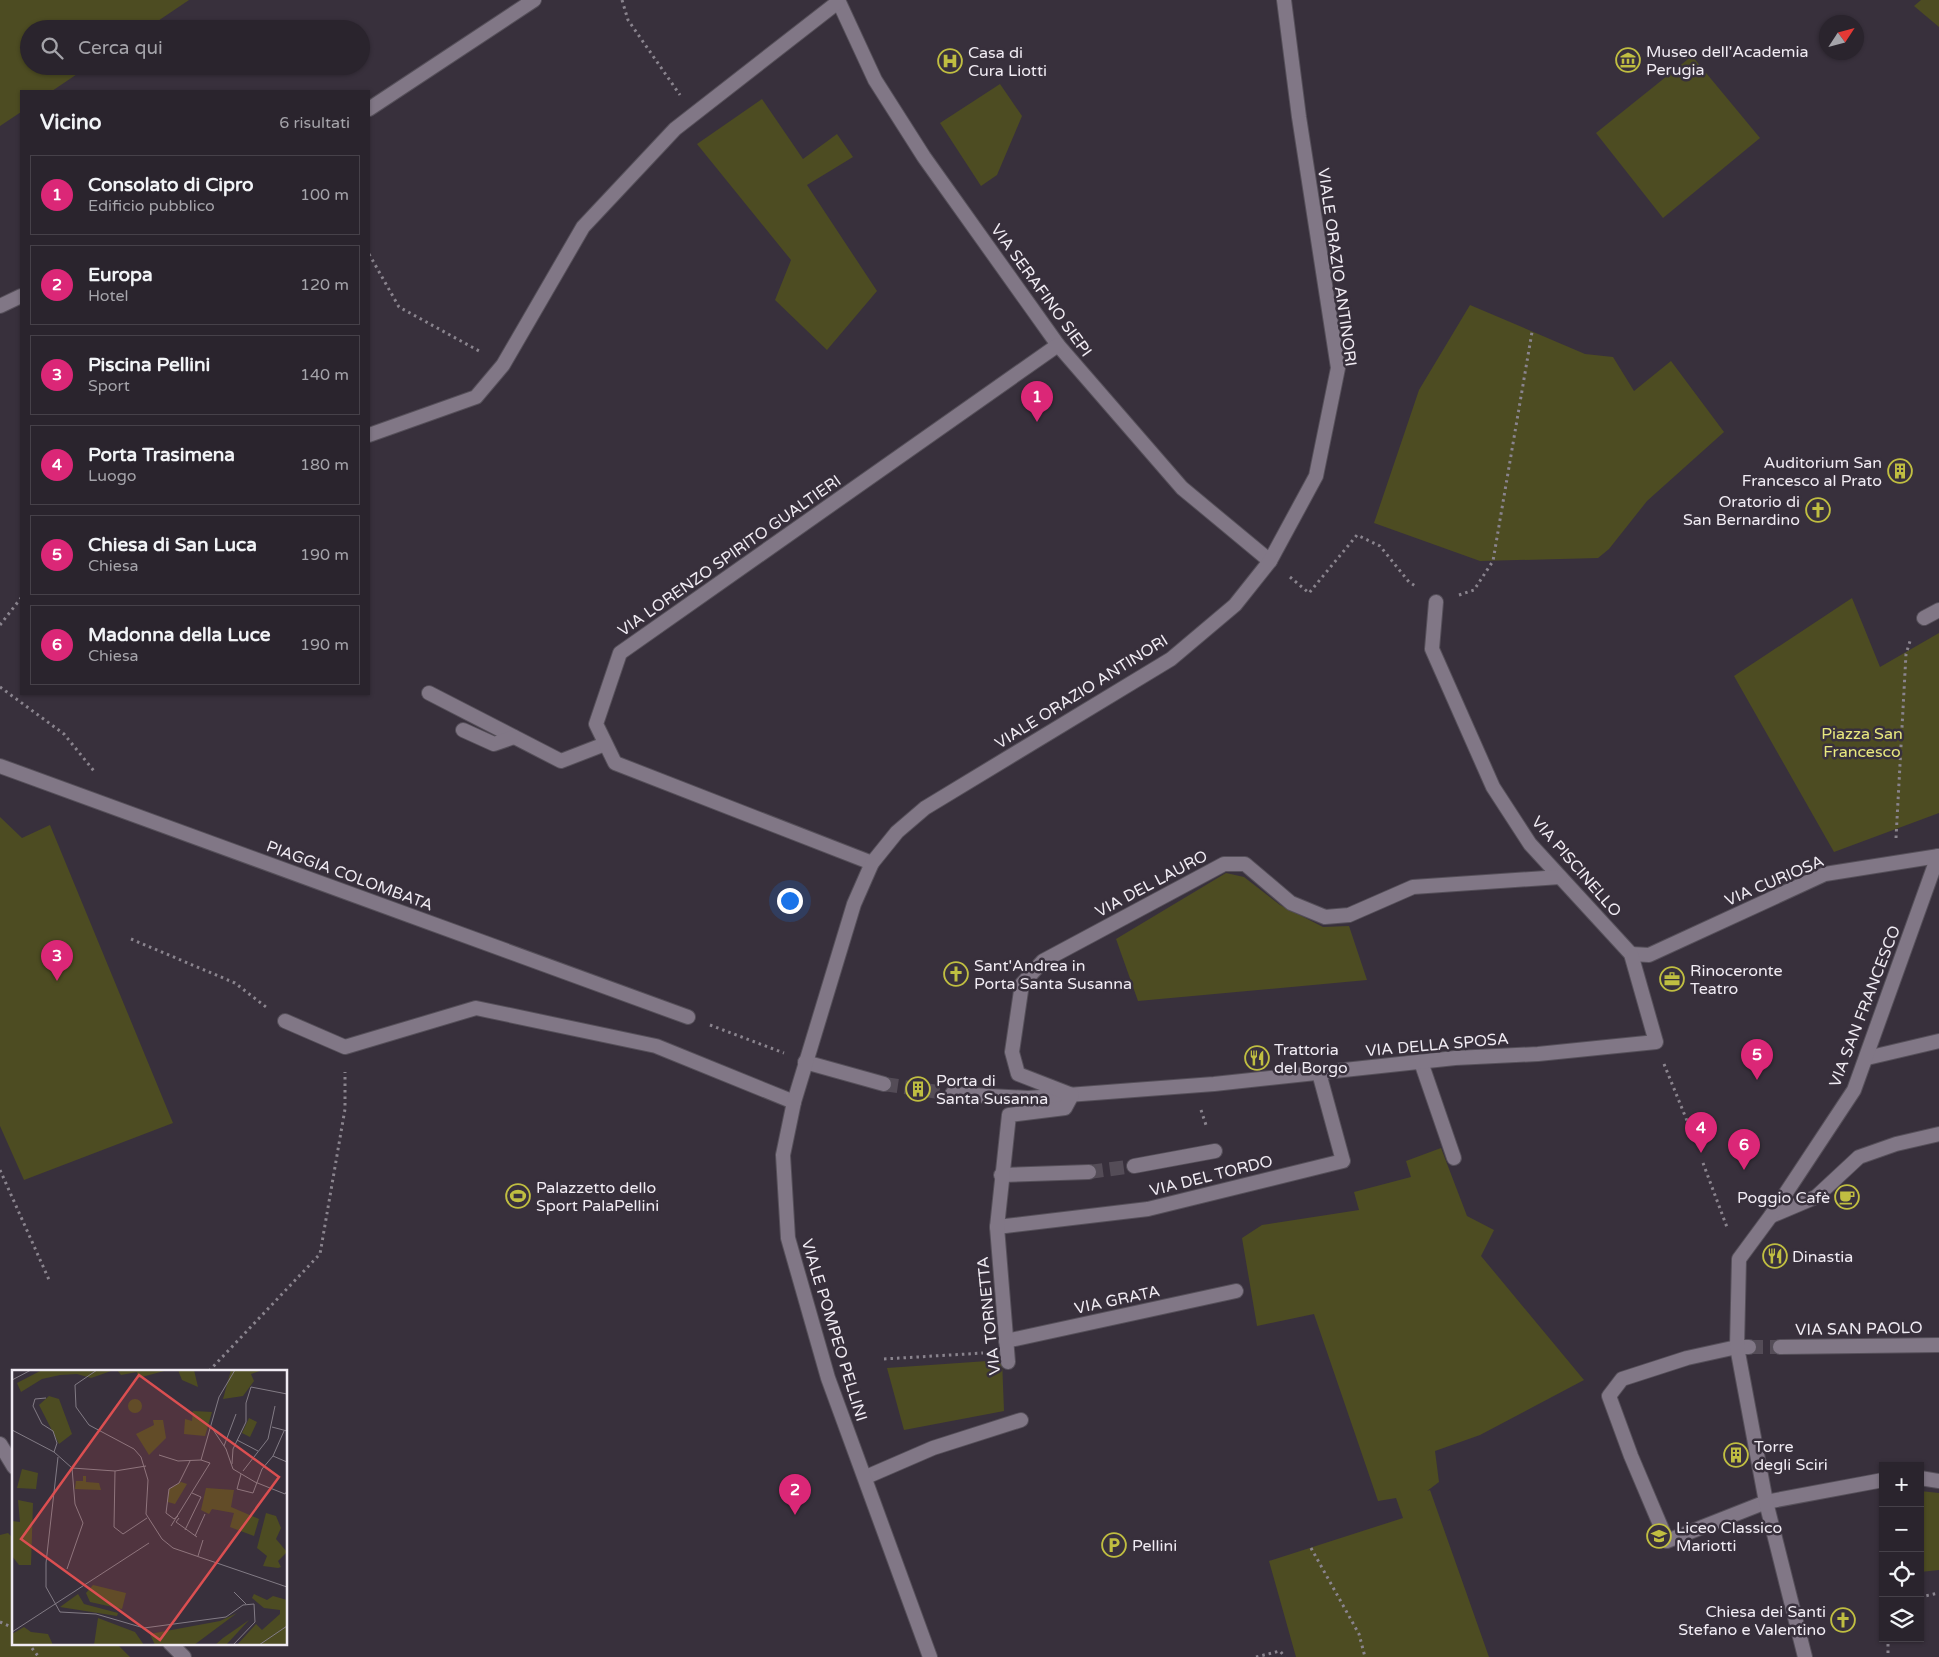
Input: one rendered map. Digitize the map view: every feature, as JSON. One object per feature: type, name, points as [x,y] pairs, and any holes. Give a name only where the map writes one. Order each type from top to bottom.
[{"type":"street","points":[[370,108],[534,0]]},
{"type":"street","name":"VIALE ORAZIO ANTINORI","points":[[805,1062],[854,904],[872,863],[896,832],[925,808],[1171,659],[1235,605],[1270,561],[1316,476],[1338,368],[1299,117],[1284,0]]},
{"type":"street","points":[[370,435],[476,397],[503,364],[583,227],[675,129],[838,1]]},
{"type":"street","name":"VIA SERAFINO SIEPI","points":[[838,1],[875,80],[919,149],[1058,345],[1182,488],[1270,561]]},
{"type":"street","points":[[0,306],[20,296]]},
{"type":"street","name":"VIA LORENZO SPIRITO GUALTIERI","points":[[872,863],[615,763],[596,724],[620,653],[1058,345]]},
{"type":"street","name":"VIA PISCINELLO","points":[[1436,602],[1432,649],[1493,787],[1530,844],[1631,954],[1656,1042]]},
{"type":"street","points":[[1924,618],[1939,610]]},
{"type":"street","points":[[429,693],[560,760],[605,744]]},
{"type":"street","points":[[463,730],[494,744],[514,737]]},
{"type":"street","name":"PIAGGIA COLOMBATA","points":[[0,766],[688,1017]]},
{"type":"street","name":"VIA CURIOSA","points":[[1631,954],[1649,955],[1825,874],[1938,856]]},
{"type":"street","name":"VIA SAN FRANCESCO","points":[[1739,1259],[1854,1090],[1938,856]]},
{"type":"street","name":"VIA DEL LAURO","points":[[1072,1094],[1018,1074],[1012,1052],[1022,984],[1043,961],[1224,864],[1245,864],[1291,903],[1325,918],[1349,915],[1413,887],[1560,877]]},
{"type":"street","points":[[285,1021],[345,1047],[476,1008],[656,1046],[794,1102]]},
{"type":"street","points":[[1867,1058],[1939,1041]]},
{"type":"street","name":"VIA DELLA SPOSA","points":[[952,1094],[1028,1098],[1214,1084],[1422,1062],[1538,1054],[1656,1042]]},
{"type":"street","points":[[805,1062],[884,1084]]},
{"type":"street","name":"VIALE POMPEO PELLINI","points":[[805,1062],[783,1155],[788,1238],[828,1378],[866,1477],[930,1657]]},
{"type":"street","points":[[1422,1062],[1454,1158]]},
{"type":"street","name":"VIA DEL TORDO","points":[[997,1227],[1148,1209],[1343,1161],[1319,1073]]},
{"type":"street","name":"VIA TORNETTA","points":[[1007,1351],[997,1227],[1008,1115],[1065,1108],[1072,1094]]},
{"type":"street","points":[[1770,1216],[1816,1197],[1859,1157],[1896,1144],[1939,1134]]},
{"type":"street","points":[[1134,1166],[1215,1151]]},
{"type":"street","points":[[1001,1175],[1089,1172]]},
{"type":"street","points":[[1739,1259],[1743,1347],[1766,1502],[1805,1657]]},
{"type":"street","name":"VIA GRATA","points":[[1007,1351],[1236,1291]]},
{"type":"street","name":"VIA SAN PAOLO","points":[[1780,1347],[1939,1345]]},
{"type":"street","points":[[1743,1347],[1687,1358],[1622,1379],[1609,1396],[1631,1456],[1667,1540],[1766,1502],[1879,1481]]},
{"type":"street","points":[[866,1477],[933,1448],[1021,1420]]},
{"type":"street","points":[[0,1444],[12,1464]]},
{"type":"street","points":[[1924,1479],[1939,1481]]},
{"type":"street","points":[[171,1644],[184,1657]]},
{"type":"path","points":[[622,0],[628,20],[695,115]]},
{"type":"path","points":[[370,256],[399,307],[503,364]]},
{"type":"path","points":[[1474,590],[1493,561],[1532,332]]},
{"type":"path","points":[[1309,593],[1357,535],[1380,546],[1409,582],[1436,602]]},
{"type":"path","points":[[0,625],[20,599]]},
{"type":"path","points":[[1895,864],[1906,654],[1916,628],[1924,618]]},
{"type":"path","points":[[0,687],[64,734],[98,777]]},
{"type":"path","points":[[131,939],[235,983],[285,1021]]},
{"type":"path","points":[[688,1017],[777,1050]]},
{"type":"path","points":[[1656,1042],[1694,1138]]},
{"type":"path","points":[[210,1370],[320,1254],[345,1109],[345,1047]]},
{"type":"path","points":[[1214,1084],[1220,1100],[1199,1106],[1215,1151]]},
{"type":"path","points":[[1703,1163],[1739,1259]]},
{"type":"path","points":[[0,1170],[50,1282]]},
{"type":"path","points":[[884,1359],[1007,1351]]},
{"type":"path","points":[[1311,1548],[1359,1634],[1365,1657]]},
{"type":"path","points":[[1924,1596],[1939,1593]]},
{"type":"path","points":[[0,1622],[12,1627]]},
{"type":"path","points":[[29,1644],[38,1657]]},
{"type":"path","points":[[1888,1644],[1888,1657]]},
{"type":"path","points":[[1256,1657],[1280,1651],[1285,1657]]},
{"type":"green space","points":[[0,0],[189,0],[159,20],[20,20],[20,75],[76,75],[53,90],[20,90],[20,113],[0,126]]},
{"type":"green space","points":[[1921,0],[1939,0],[1939,27],[1914,6]]},
{"type":"green space","points":[[1692,56],[1760,138],[1663,218],[1596,133]]},
{"type":"green space","points":[[1000,84],[1022,116],[997,175],[981,186],[940,123]]},
{"type":"green space","points":[[762,99],[803,159],[837,134],[853,157],[807,185],[877,291],[827,350],[775,300],[791,260],[697,144]]},
{"type":"green space","points":[[1470,305],[1585,354],[1613,357],[1634,391],[1671,361],[1724,432],[1647,501],[1609,549],[1598,558],[1480,561],[1374,523],[1419,390]]},
{"type":"green space","name":"Piazza San Francesco","points":[[1852,598],[1880,667],[1939,633],[1939,813],[1834,852],[1734,676]]},
{"type":"green space","points":[[0,817],[22,838],[50,825],[173,1123],[24,1180],[0,1126]]},
{"type":"green space","points":[[1226,873],[1244,877],[1280,905],[1323,927],[1349,926],[1367,980],[1138,1001],[1116,939]]},
{"type":"green space","points":[[1441,1148],[1467,1216],[1494,1230],[1481,1256],[1584,1380],[1480,1435],[1435,1451],[1439,1482],[1427,1491],[1430,1490],[1489,1657],[1296,1657],[1269,1561],[1403,1518],[1396,1498],[1378,1501],[1314,1314],[1257,1326],[1242,1238],[1262,1225],[1359,1210],[1354,1192],[1411,1177],[1406,1161]]},
{"type":"green space","points":[[1002,1360],[1004,1411],[904,1430],[887,1368]]},
{"type":"green space","points":[[1924,1491],[1939,1493],[1939,1570],[1924,1572]]},
{"type":"green space","points":[[8,1533],[12,1537],[12,1644],[117,1644],[130,1657],[0,1657],[0,1535]]},
{"type":"tunnel","points":[[884,1084],[952,1094]]},
{"type":"tunnel","points":[[1089,1172],[1134,1166]]},
{"type":"tunnel","points":[[1749,1347],[1780,1347]]},
{"type":"place","name":"Museo dell'Academia Perugia","points":[[1628,60]]},
{"type":"place","name":"Casa di Cura Liotti","points":[[950,61]]},
{"type":"place","name":"Consolato di Cipro","points":[[1037,422]]},
{"type":"place","name":"Auditorium San Francesco al Prato","points":[[1900,471]]},
{"type":"place","name":"Oratorio di San Bernardino","points":[[1818,510]]},
{"type":"place","name":"Sant'Andrea in Porta Santa Susanna","points":[[956,974]]},
{"type":"place","name":"Rinoceronte Teatro","points":[[1672,979]]},
{"type":"place","name":"Piscina Pellini","points":[[57,981]]},
{"type":"place","name":"Trattoria del Borgo","points":[[1257,1058]]},
{"type":"place","name":"Chiesa di San Luca","points":[[1757,1080]]},
{"type":"place","name":"Porta di Santa Susanna","points":[[918,1089]]},
{"type":"place","name":"Porta Trasimena","points":[[1701,1153]]},
{"type":"place","name":"Madonna della Luce","points":[[1744,1170]]},
{"type":"place","name":"Palazzetto dello Sport PalaPellini","points":[[518,1196]]},
{"type":"place","name":"Poggio Cafè","points":[[1847,1197]]},
{"type":"place","name":"Dinastia","points":[[1775,1256]]},
{"type":"place","name":"Torre degli Sciri","points":[[1736,1455]]},
{"type":"place","name":"Europa","points":[[795,1515]]},
{"type":"place","name":"Liceo Classico Mariotti","points":[[1659,1536]]},
{"type":"place","name":"Pellini","points":[[1114,1545]]},
{"type":"place","name":"Chiesa dei Santi Stefano e Valentino","points":[[1843,1620]]}]
